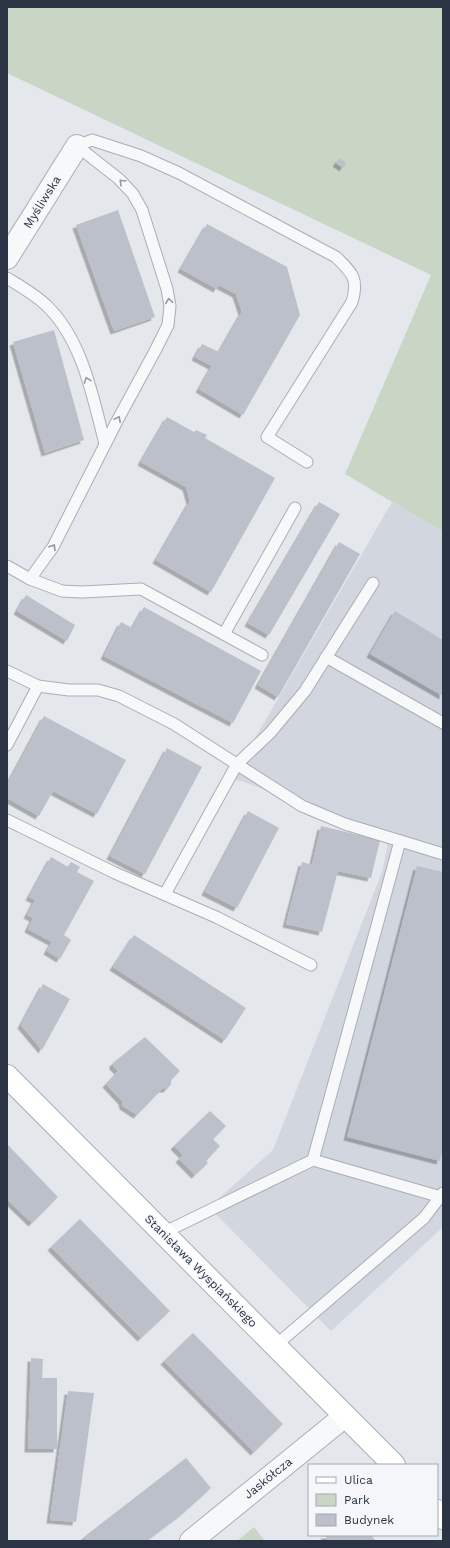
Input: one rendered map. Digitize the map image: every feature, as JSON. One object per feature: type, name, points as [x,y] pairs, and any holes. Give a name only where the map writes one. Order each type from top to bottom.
[{"type":"main road","name":"Stanisława Wyspiańskiego","points":[[7,1076],[393,1464]]},
{"type":"street","name":"Myśliwska","points":[[7,258],[77,146]]},
{"type":"street","name":"Jaskółcza","points":[[191,1541],[345,1416]]},
{"type":"lane","points":[[77,146],[92,140],[108,144],[179,172],[336,257],[352,274],[356,288],[352,302],[267,437],[308,462]]},
{"type":"lane","points":[[30,579],[54,547],[105,444],[168,325],[170,306],[142,210],[133,194],[119,179],[77,146]]},
{"type":"lane","points":[[7,278],[47,305],[62,323],[78,354],[90,388],[105,444]]},
{"type":"lane","points":[[224,634],[295,508]]},
{"type":"lane","points":[[7,566],[30,579],[62,591],[82,592],[141,589],[262,655]]},
{"type":"lane","points":[[165,894],[238,764],[270,733],[305,691],[373,583]]},
{"type":"lane","points":[[326,657],[443,723]]},
{"type":"lane","points":[[7,671],[38,686],[69,690],[98,690],[119,696],[174,724],[302,806],[344,824],[443,854]]},
{"type":"lane","points":[[7,745],[38,686]]},
{"type":"lane","points":[[7,820],[216,917],[310,965]]},
{"type":"lane","points":[[313,1160],[400,841]]},
{"type":"lane","points":[[163,1233],[313,1160],[442,1195],[424,1218],[275,1346]]},
{"type":"shaded area","points":[[392,502],[443,532],[443,1227],[331,1331],[209,1207],[273,1150],[382,872],[390,833],[232,778]]},
{"type":"green space","points":[[7,7],[443,7],[443,532],[345,474],[431,275],[7,73]]},
{"type":"green space","points":[[254,1527],[265,1541],[237,1541]]},
{"type":"building","points":[[340,158],[346,163],[343,168],[336,163]]},
{"type":"building","points":[[118,210],[155,317],[114,331],[76,225]]},
{"type":"building","points":[[207,224],[287,267],[300,315],[243,415],[199,389],[212,366],[195,357],[202,344],[219,352],[242,312],[236,294],[219,285],[217,289],[181,269]]},
{"type":"building","points":[[54,330],[84,440],[45,453],[13,342]]},
{"type":"building","points":[[167,417],[194,432],[196,430],[207,435],[205,438],[275,478],[211,592],[156,560],[190,501],[186,487],[141,462]]},
{"type":"building","points":[[319,502],[340,514],[269,635],[248,623]]},
{"type":"building","points":[[339,542],[360,554],[278,697],[258,685]]},
{"type":"building","points":[[26,595],[75,625],[67,641],[17,611]]},
{"type":"building","points":[[144,607],[261,671],[233,723],[104,656],[121,622],[132,628]]},
{"type":"building","points":[[395,611],[443,640],[443,696],[370,654]]},
{"type":"building","points":[[44,716],[126,760],[97,814],[53,791],[39,816],[7,798],[7,785]]},
{"type":"building","points":[[167,748],[202,767],[145,874],[110,856]]},
{"type":"building","points":[[248,811],[279,828],[237,908],[205,892]]},
{"type":"building","points":[[321,826],[380,840],[371,878],[338,871],[322,932],[286,924],[302,862],[312,865]]},
{"type":"building","points":[[51,857],[68,867],[71,862],[80,867],[77,872],[94,881],[64,935],[71,940],[60,959],[47,951],[52,942],[28,929],[33,918],[27,915],[35,900],[29,897]]},
{"type":"building","points":[[417,866],[443,872],[443,1149],[440,1161],[347,1137]]},
{"type":"building","points":[[134,935],[246,1008],[225,1040],[113,967]]},
{"type":"building","points":[[43,984],[70,999],[42,1050],[21,1025]]},
{"type":"building","points":[[145,1037],[180,1071],[171,1080],[171,1084],[167,1089],[162,1089],[137,1115],[123,1106],[122,1101],[106,1084],[118,1071],[113,1066],[113,1063]]},
{"type":"building","points":[[210,1111],[226,1126],[213,1139],[220,1146],[206,1161],[208,1163],[195,1175],[179,1159],[183,1155],[174,1146]]},
{"type":"building","points":[[7,1144],[58,1197],[32,1223],[7,1199]]},
{"type":"building","points":[[80,1219],[170,1311],[141,1338],[51,1247]]},
{"type":"building","points":[[193,1333],[283,1424],[254,1452],[164,1361]]},
{"type":"building","points":[[31,1358],[43,1359],[42,1378],[57,1378],[57,1449],[28,1449]]},
{"type":"building","points":[[68,1391],[94,1393],[76,1522],[50,1520]]},
{"type":"building","points":[[186,1458],[211,1488],[183,1513],[146,1541],[87,1541],[84,1537]]},
{"type":"building","points":[[325,1536],[372,1536],[375,1540],[329,1541]]}]
